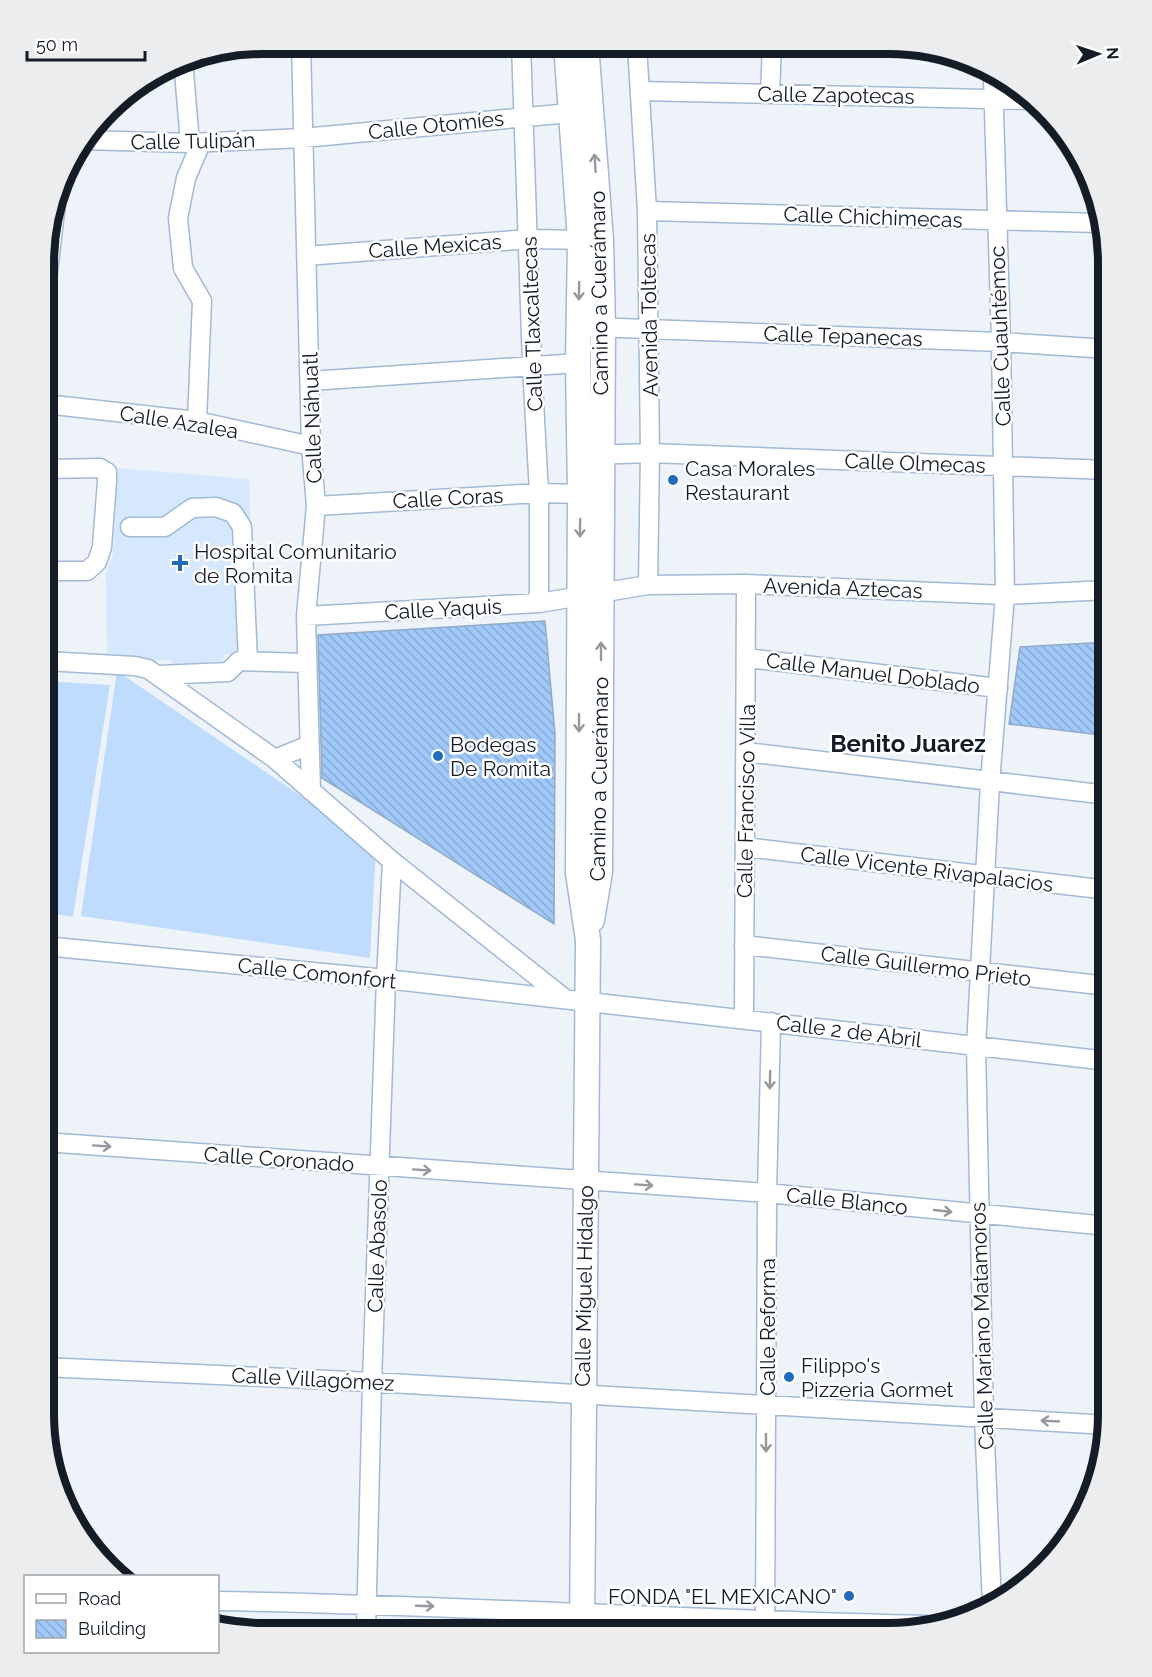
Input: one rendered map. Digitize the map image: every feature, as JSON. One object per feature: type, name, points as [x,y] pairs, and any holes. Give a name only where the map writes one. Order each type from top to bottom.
[{"type":"main road","name":"Camino a Cuerámaro","points":[[567,54],[570,113],[603,328],[590,455],[590,595],[600,872],[588,940]]},
{"type":"main road","name":"Camino a Cuerámaro","points":[[586,54],[590,240],[578,326],[578,363],[590,455],[580,494],[590,595]]},
{"type":"main road","name":"Calle Miguel Hidalgo","points":[[582,1623],[588,940]]},
{"type":"street","name":"Calle Náhuatl","points":[[301,54],[312,446],[316,506],[306,616],[311,791]]},
{"type":"street","name":"Calle Tlaxcaltecas","points":[[521,54],[532,365],[539,493],[539,603]]},
{"type":"street","name":"Avenida Toltecas","points":[[638,54],[647,211],[650,453],[648,585]]},
{"type":"street","points":[[770,94],[772,54]]},
{"type":"street","points":[[185,70],[196,143],[178,218],[183,268],[202,300],[197,421]]},
{"type":"street","name":"Calle Cuauhtémoc","points":[[990,783],[1005,595],[1004,466],[993,82]]},
{"type":"street","name":"Calle Zapotecas","points":[[640,91],[1019,100]]},
{"type":"street","name":"Calle Otomíes","points":[[303,138],[570,113]]},
{"type":"street","name":"Calle Tulipán","points":[[94,140],[196,143],[303,138]]},
{"type":"street","name":"Calle Chichimecas","points":[[647,211],[1094,223]]},
{"type":"street","name":"Calle Mexicas","points":[[306,256],[529,239],[590,240]]},
{"type":"street","name":"Calle Tepanecas","points":[[578,326],[1001,342],[1098,349]]},
{"type":"street","points":[[310,381],[578,363]]},
{"type":"street","name":"Calle Azalea","points":[[54,405],[197,421],[312,446]]},
{"type":"street","name":"Calle Olmecas","points":[[590,455],[650,453],[1098,470]]},
{"type":"street","points":[[54,469],[100,468],[106,472],[102,547],[97,562],[87,571],[54,571]]},
{"type":"street","name":"Calle Coras","points":[[316,506],[539,493],[580,494]]},
{"type":"street","points":[[130,527],[165,527],[192,508],[216,507],[233,513],[242,527],[248,661]]},
{"type":"street","name":"Avenida Aztecas","points":[[590,595],[648,585],[746,584],[1005,595],[1098,590]]},
{"type":"street","name":"Calle Francisco Villa","points":[[744,1018],[746,584]]},
{"type":"street","name":"Calle Yaquis","points":[[306,616],[539,603],[590,595]]},
{"type":"street","name":"Calle Manuel Doblado","points":[[747,658],[998,688]]},
{"type":"street","points":[[153,672],[228,672],[239,661],[307,663]]},
{"type":"street","points":[[54,662],[135,666],[153,672],[275,759],[392,861],[565,998]]},
{"type":"street","points":[[275,759],[309,745]]},
{"type":"street","points":[[746,752],[990,783],[1098,794]]},
{"type":"street","name":"Calle Mariano Matamoros","points":[[990,783],[976,1047],[984,1417],[992,1596]]},
{"type":"street","name":"Calle Vicente Rivapalacios","points":[[745,847],[1098,889]]},
{"type":"street","name":"Calle Abasolo","points":[[366,1623],[372,1382],[392,861]]},
{"type":"street","name":"Calle Guillermo Prieto","points":[[744,945],[1098,985]]},
{"type":"street","name":"Calle Comonfort","points":[[54,947],[589,1001]]},
{"type":"street","name":"Calle 2 de Abril","points":[[589,1001],[1098,1060]]},
{"type":"street","name":"Calle Reforma","points":[[765,1623],[767,1193],[771,1022]]},
{"type":"street","name":"Calle Coronado","points":[[54,1143],[586,1181]]},
{"type":"street","name":"Calle Blanco","points":[[586,1181],[767,1193],[1098,1225]]},
{"type":"street","name":"Calle Villagómez","points":[[54,1368],[372,1382],[1098,1424]]},
{"type":"street","points":[[219,1601],[367,1604],[582,1623]]},
{"type":"shaded area","name":"Hospital Comunitario de Romita","points":[[118,468],[249,479],[254,650],[242,654],[224,655],[223,661],[172,664],[171,660],[153,661],[107,653],[106,573],[113,554]]},
{"type":"shaded area","points":[[117,671],[376,847],[370,958],[81,916]]},
{"type":"shaded area","points":[[54,682],[110,685],[73,917],[54,914]]},
{"type":"building","name":"Bodegas De Romita","points":[[545,621],[555,735],[554,924],[322,778],[318,635]]},
{"type":"building","points":[[1098,643],[1098,735],[1009,724],[1020,647]]},
{"type":"place","name":"Casa Morales Restaurant","points":[[673,480]]},
{"type":"place","name":"Hospital Comunitario de Romita","points":[[180,563]]},
{"type":"place","name":"Bodegas De Romita","points":[[438,756]]},
{"type":"place","name":"Filippo's Pizzeria Gormet","points":[[789,1377]]},
{"type":"place","name":"FONDA \"EL MEXICANO\"","points":[[849,1596]]},
{"type":"district","name":"Benito Juarez","points":[[908,743]]}]
